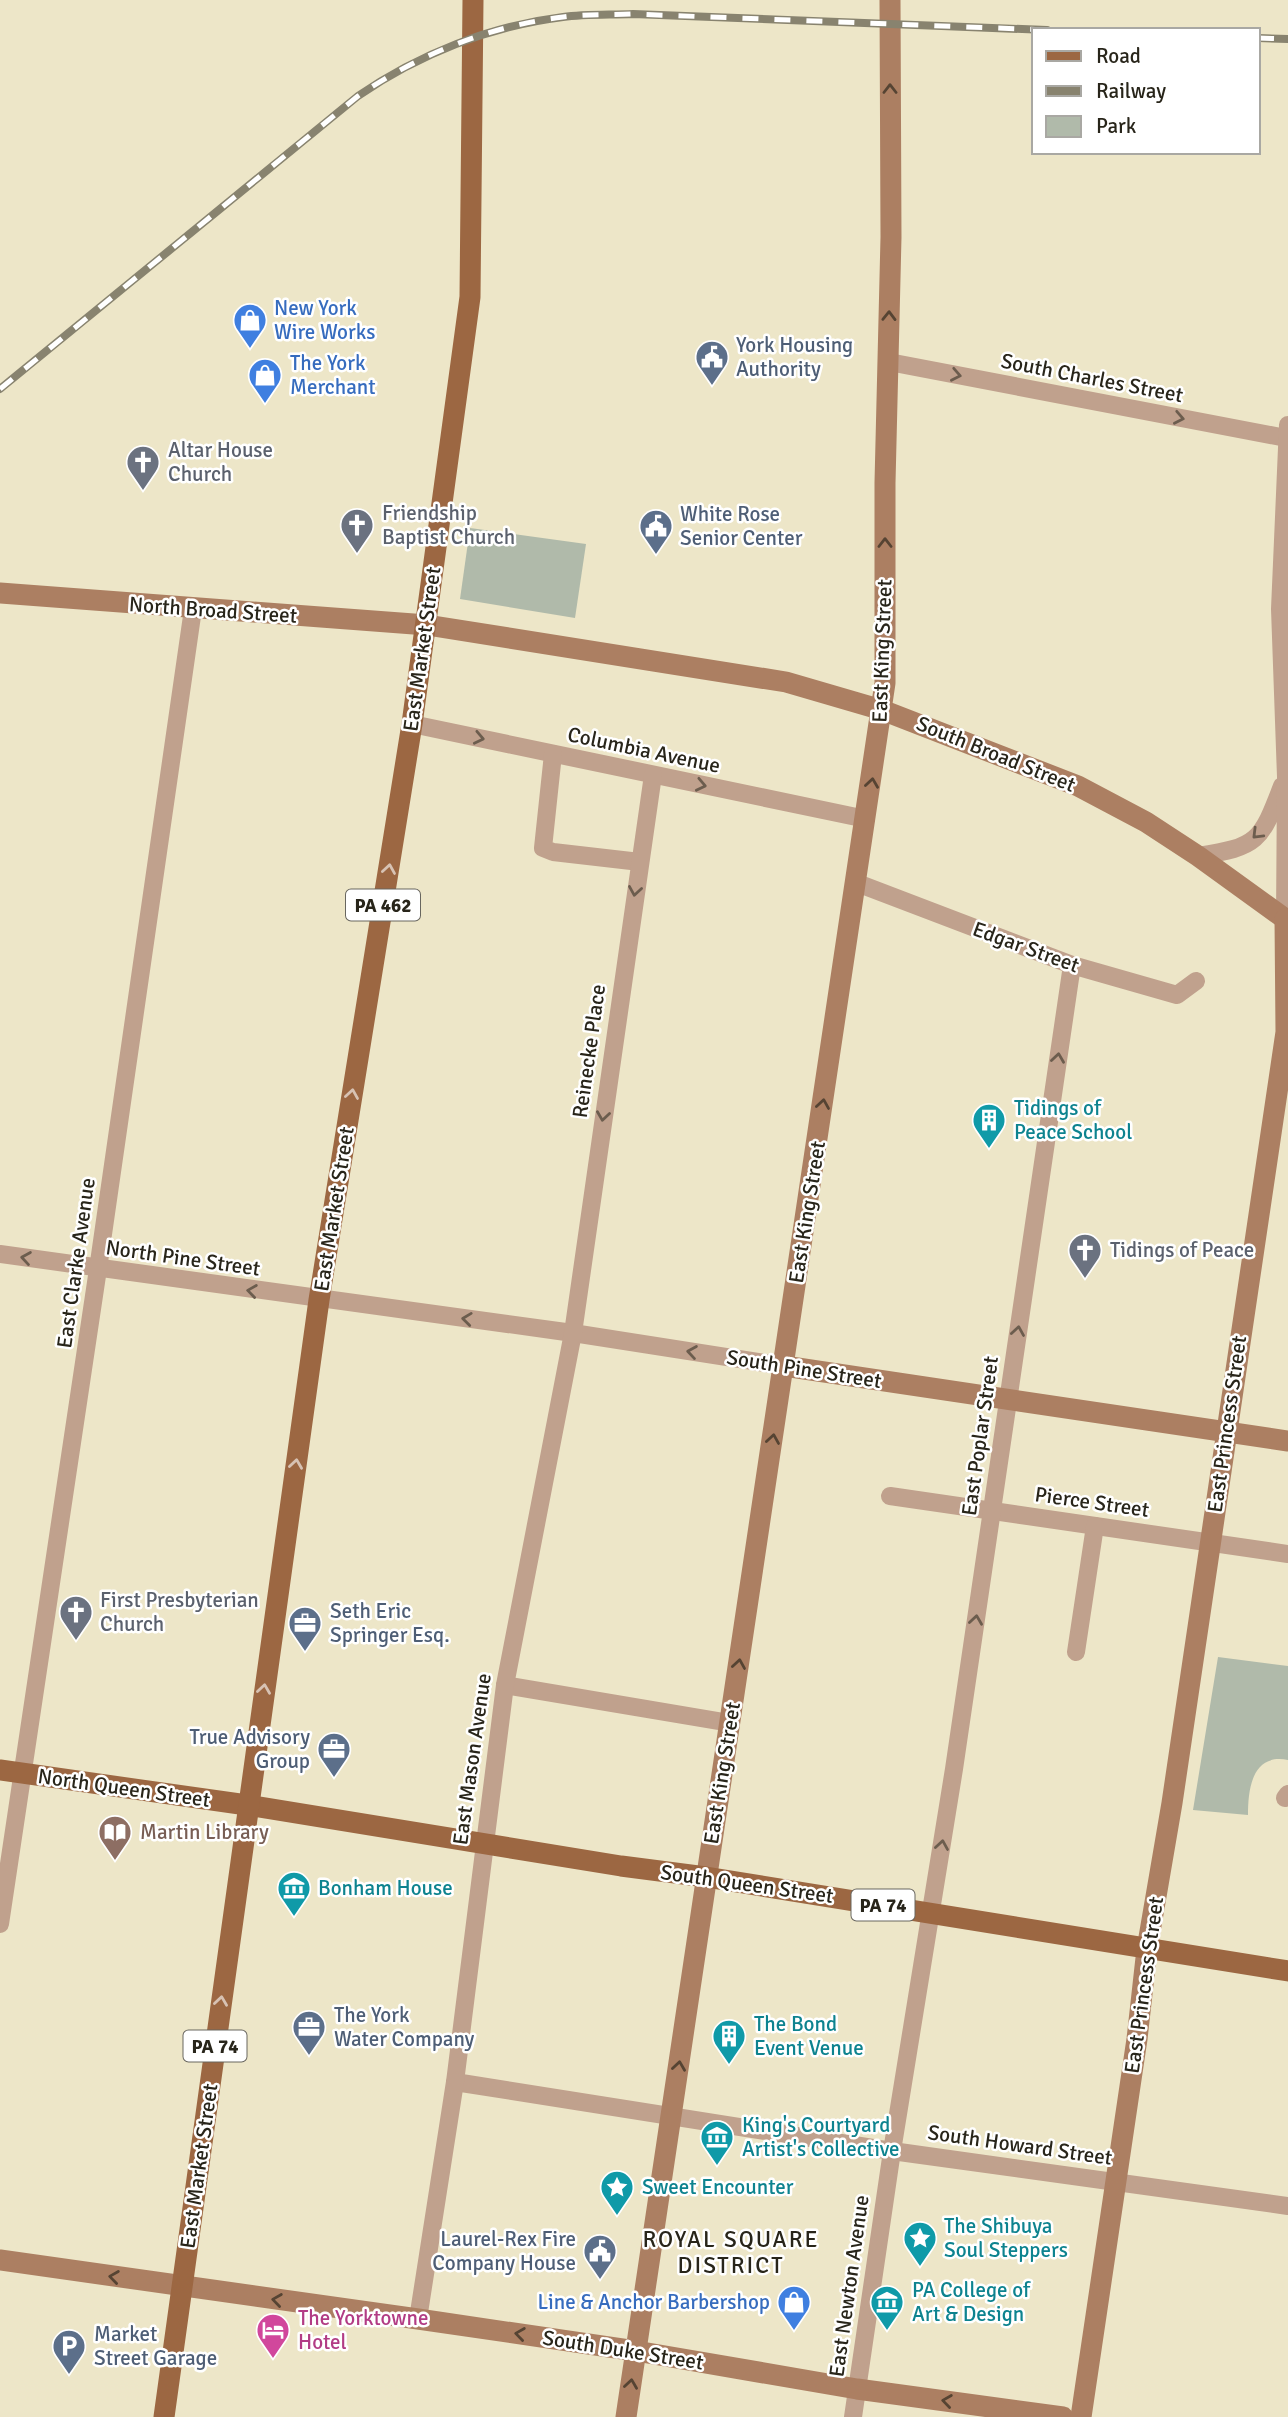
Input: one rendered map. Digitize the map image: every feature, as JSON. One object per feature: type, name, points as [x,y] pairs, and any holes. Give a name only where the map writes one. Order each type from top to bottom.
[{"type":"main road","name":"East Market Street","points":[[164,2417],[319,1300],[427,625],[470,297],[472,0]]},
{"type":"main road","name":"North Queen Street","points":[[0,1770],[247,1805]]},
{"type":"main road","name":"South Queen Street","points":[[247,1805],[1288,1971]]},
{"type":"street","name":"East King Street","points":[[626,2417],[882,710],[885,682],[890,0]]},
{"type":"street","name":"South Charles Street","points":[[888,362],[1287,432]]},
{"type":"street","name":"East Princess Street","points":[[1081,2417],[1137,2039],[1147,1949],[1172,1803],[1287,1032],[1284,610],[1287,432]]},
{"type":"street","name":"North Broad Street","points":[[0,593],[427,625]]},
{"type":"street","name":"East Clarke Avenue","points":[[0,1924],[193,609]]},
{"type":"street","name":"South Broad Street","points":[[427,625],[786,682],[882,710],[1078,786],[1146,822],[1286,920]]},
{"type":"street","name":"Columbia Avenue","points":[[412,724],[866,819]]},
{"type":"street","points":[[553,754],[543,848],[553,852],[640,862]]},
{"type":"street","name":"Reinecke Place","points":[[573,1333],[653,775]]},
{"type":"street","points":[[1198,856],[1242,847],[1259,837],[1269,821],[1286,777]]},
{"type":"street","name":"Edgar Street","points":[[857,883],[1072,965],[1177,995],[1196,981]]},
{"type":"street","name":"East Poplar Street","points":[[930,1913],[1072,965]]},
{"type":"street","name":"North Pine Street","points":[[0,1254],[319,1300]]},
{"type":"street","name":"South Pine Street","points":[[319,1300],[573,1333],[1288,1441]]},
{"type":"street","name":"East Mason Avenue","points":[[418,2319],[455,2082],[505,1685],[573,1333]]},
{"type":"street","name":"Pierce Street","points":[[890,1496],[1288,1554]]},
{"type":"street","points":[[1076,1652],[1095,1526]]},
{"type":"street","points":[[505,1685],[730,1723]]},
{"type":"street","name":"East Newton Avenue","points":[[853,2417],[930,1913]]},
{"type":"street","name":"South Howard Street","points":[[455,2082],[892,2151],[1288,2206]]},
{"type":"street","name":"South Duke Street","points":[[0,2260],[636,2351],[857,2389],[1063,2417]]},
{"type":"green space","points":[[470,528],[586,544],[575,618],[460,599]]},
{"type":"green space","points":[[1218,1657],[1288,1666],[1288,1760],[1276,1759],[1260,1767],[1251,1783],[1248,1815],[1193,1810]]},
{"type":"railway","points":[[0,389],[358,96],[406,67],[456,44],[536,21],[588,15],[633,14],[1032,29]]},
{"type":"railway","points":[[1260,38],[1288,39]]},
{"type":"place","name":"New York Wire Works","points":[[250,350]]},
{"type":"place","name":"York Housing Authority","points":[[712,387]]},
{"type":"place","name":"The York Merchant","points":[[265,405]]},
{"type":"place","name":"Altar House Church","points":[[143,492]]},
{"type":"place","name":"Friendship Baptist Church","points":[[357,555]]},
{"type":"place","name":"White Rose Senior Center","points":[[656,556]]},
{"type":"place","name":"Tidings of Peace School","points":[[989,1150]]},
{"type":"place","name":"Tidings of Peace","points":[[1085,1280]]},
{"type":"place","name":"First Presbyterian Church","points":[[76,1642]]},
{"type":"place","name":"Seth Eric Springer Esq.","points":[[305,1653]]},
{"type":"place","name":"True Advisory Group","points":[[334,1779]]},
{"type":"place","name":"Martin Library","points":[[115,1862]]},
{"type":"place","name":"Bonham House","points":[[294,1918]]},
{"type":"place","name":"The York Water Company","points":[[309,2057]]},
{"type":"place","name":"The Bond Event Venue","points":[[729,2066]]},
{"type":"place","name":"King's Courtyard Artist's Collective","points":[[717,2167]]},
{"type":"place","name":"Sweet Encounter","points":[[617,2217]]},
{"type":"place","name":"The Shibuya Soul Steppers","points":[[920,2268]]},
{"type":"place","name":"Laurel-Rex Fire Company House","points":[[600,2281]]},
{"type":"place","name":"Line & Anchor Barbershop","points":[[794,2332]]},
{"type":"place","name":"PA College of Art & Design","points":[[887,2332]]},
{"type":"place","name":"The Yorktowne Hotel","points":[[273,2360]]},
{"type":"place","name":"Market Street Garage","points":[[69,2376]]},
{"type":"district","name":"ROYAL SQUARE DISTRICT","points":[[731,2252]]}]
